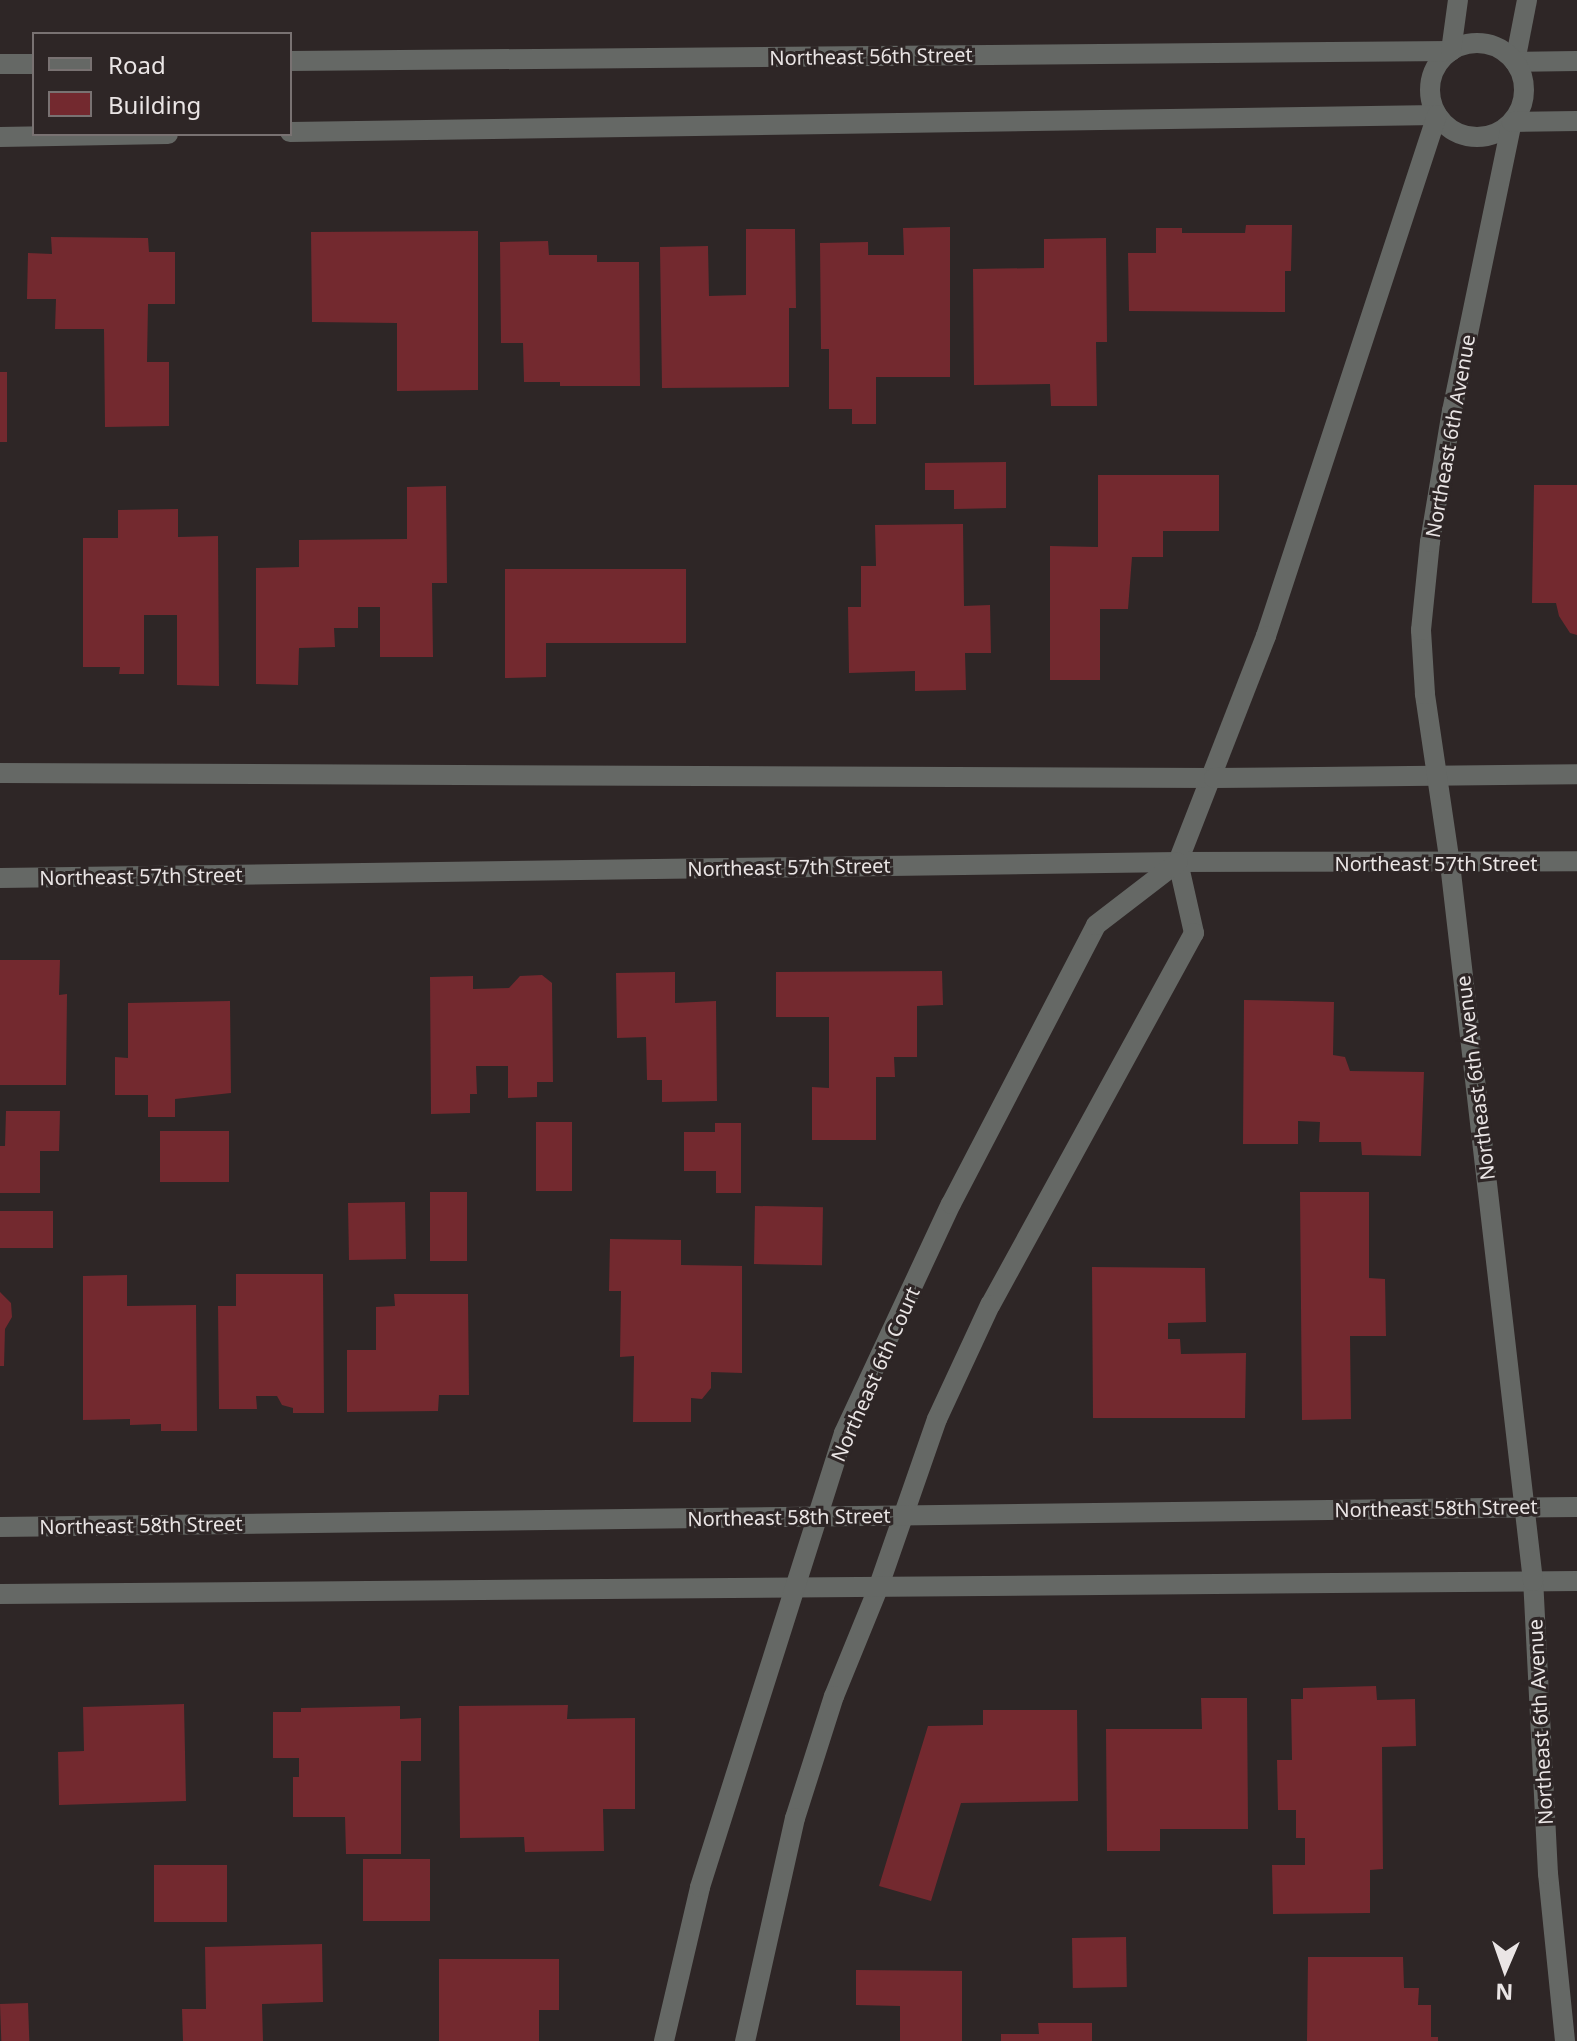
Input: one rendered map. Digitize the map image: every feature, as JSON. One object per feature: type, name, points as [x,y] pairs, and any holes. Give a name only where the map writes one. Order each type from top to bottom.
[{"type":"street","points":[[1451,51],[1458,0]]},
{"type":"street","points":[[1515,62],[1527,0]]},
{"type":"street","points":[[1465,45],[1493,46],[1515,62],[1522,73],[1524,99],[1512,122],[1501,130],[1473,137],[1447,125],[1437,115],[1432,101],[1434,73],[1451,51],[1465,45]]},
{"type":"street","name":"Northeast 56th Street","points":[[292,61],[1451,51]]},
{"type":"street","points":[[1515,62],[1577,61]]},
{"type":"street","points":[[0,64],[32,64]]},
{"type":"street","points":[[292,132],[1437,115]]},
{"type":"street","points":[[1214,778],[1266,636],[1437,115]]},
{"type":"street","points":[[1512,122],[1577,121]]},
{"type":"street","name":"Northeast 6th Avenue","points":[[1512,122],[1452,411],[1430,542],[1421,630],[1425,694],[1450,864],[1533,1581],[1548,1874],[1565,2041]]},
{"type":"street","points":[[0,137],[56,136]]},
{"type":"street","points":[[0,773],[1214,778],[1577,774]]},
{"type":"street","name":"Northeast 6th Court","points":[[664,2041],[700,1887],[844,1433],[951,1204],[1096,925],[1178,862],[1214,778]]},
{"type":"street","name":"Northeast 57th Street","points":[[0,878],[1178,862],[1450,864],[1577,861]]},
{"type":"street","points":[[745,2041],[795,1818],[834,1696],[879,1586],[901,1515],[937,1419],[990,1305],[1194,933],[1178,862]]},
{"type":"street","name":"Northeast 58th Street","points":[[0,1527],[1577,1507]]},
{"type":"street","points":[[0,1594],[1577,1581]]},
{"type":"building","points":[[1246,225],[1292,225],[1291,271],[1285,271],[1285,312],[1129,311],[1128,253],[1156,253],[1156,228],[1182,228],[1182,233],[1245,233]]},
{"type":"building","points":[[950,227],[950,377],[876,377],[876,424],[852,424],[852,409],[829,409],[829,349],[821,349],[820,243],[868,242],[868,255],[904,255],[903,228]]},
{"type":"building","points":[[746,229],[795,229],[796,308],[789,308],[789,387],[662,388],[660,247],[708,246],[709,296],[746,295]]},
{"type":"building","points":[[478,231],[478,390],[397,391],[397,323],[312,322],[311,232]]},
{"type":"building","points":[[51,237],[148,238],[149,252],[175,252],[175,304],[148,304],[147,362],[169,362],[169,426],[105,427],[104,329],[55,329],[56,299],[27,299],[28,253],[52,254]]},
{"type":"building","points":[[1106,238],[1107,342],[1096,342],[1097,406],[1051,406],[1050,384],[974,385],[973,269],[1044,268],[1044,239]]},
{"type":"building","points":[[548,241],[549,255],[597,255],[597,262],[639,262],[640,386],[560,386],[560,382],[524,382],[523,343],[501,343],[500,242]]},
{"type":"building","points":[[0,372],[7,372],[7,442],[0,442]]},
{"type":"building","points":[[1006,462],[1006,508],[954,509],[954,490],[925,490],[925,463]]},
{"type":"building","points":[[1098,475],[1219,475],[1219,531],[1163,531],[1163,557],[1132,557],[1128,609],[1100,609],[1100,680],[1050,680],[1050,546],[1098,547]]},
{"type":"building","points":[[1534,485],[1577,485],[1577,635],[1570,633],[1559,616],[1556,603],[1532,603]]},
{"type":"building","points":[[446,486],[447,583],[432,583],[433,657],[380,657],[380,607],[358,607],[358,628],[334,628],[335,647],[299,648],[298,685],[256,684],[256,568],[299,567],[299,540],[407,539],[407,487]]},
{"type":"building","points":[[178,509],[178,537],[218,536],[219,686],[177,685],[177,615],[144,615],[144,674],[119,674],[120,667],[83,667],[83,538],[118,538],[118,510]]},
{"type":"building","points":[[963,524],[964,606],[990,605],[991,653],[965,653],[966,690],[915,691],[915,671],[849,673],[848,607],[861,607],[861,566],[876,566],[875,525]]},
{"type":"building","points":[[505,569],[686,569],[686,643],[546,643],[546,677],[505,678]]},
{"type":"building","points":[[0,960],[60,960],[59,995],[67,994],[66,1085],[0,1085]]},
{"type":"building","points":[[942,971],[943,1005],[917,1006],[917,1057],[894,1057],[895,1077],[876,1077],[876,1140],[812,1140],[812,1087],[829,1088],[829,1017],[776,1017],[776,972]]},
{"type":"building","points":[[675,972],[675,1003],[716,1001],[717,1101],[662,1102],[662,1080],[647,1080],[646,1037],[617,1038],[616,973]]},
{"type":"building","points":[[542,975],[552,983],[553,1082],[537,1082],[537,1097],[508,1098],[508,1066],[476,1066],[477,1094],[470,1094],[470,1113],[431,1114],[430,977],[473,976],[473,989],[509,988],[520,976]]},
{"type":"building","points":[[1244,1000],[1334,1002],[1333,1055],[1345,1057],[1350,1071],[1424,1072],[1421,1156],[1362,1155],[1361,1142],[1319,1142],[1320,1122],[1298,1121],[1298,1144],[1243,1144]]},
{"type":"building","points":[[230,1001],[231,1093],[175,1099],[175,1117],[148,1117],[148,1095],[115,1095],[115,1057],[128,1058],[128,1003]]},
{"type":"building","points":[[6,1111],[60,1111],[59,1151],[40,1151],[40,1193],[0,1193],[0,1146],[5,1146]]},
{"type":"building","points":[[536,1122],[572,1122],[572,1191],[536,1191]]},
{"type":"building","points":[[715,1123],[741,1123],[741,1193],[716,1193],[716,1171],[684,1171],[684,1132],[715,1132]]},
{"type":"building","points":[[160,1131],[229,1131],[229,1182],[160,1182]]},
{"type":"building","points":[[430,1192],[467,1192],[467,1261],[430,1261]]},
{"type":"building","points":[[1300,1192],[1369,1192],[1369,1278],[1385,1279],[1386,1336],[1350,1336],[1351,1419],[1302,1420]]},
{"type":"building","points":[[405,1202],[406,1259],[349,1260],[348,1203]]},
{"type":"building","points":[[755,1206],[823,1207],[822,1265],[754,1264]]},
{"type":"building","points":[[0,1211],[53,1211],[53,1248],[0,1248]]},
{"type":"building","points":[[610,1239],[681,1240],[681,1265],[742,1266],[742,1373],[711,1372],[711,1388],[702,1399],[691,1398],[691,1422],[633,1422],[634,1356],[620,1357],[621,1291],[609,1291]]},
{"type":"building","points":[[1092,1267],[1205,1268],[1206,1322],[1168,1323],[1168,1339],[1180,1339],[1181,1354],[1246,1353],[1245,1418],[1093,1418]]},
{"type":"building","points":[[236,1274],[323,1274],[324,1413],[293,1413],[293,1408],[282,1405],[277,1396],[256,1396],[257,1409],[219,1409],[218,1306],[236,1306]]},
{"type":"building","points":[[127,1275],[127,1306],[196,1305],[197,1431],[161,1431],[161,1424],[130,1425],[130,1419],[83,1420],[83,1276]]},
{"type":"building","points":[[0,1292],[11,1303],[12,1317],[5,1329],[4,1366],[0,1366]]},
{"type":"building","points":[[394,1294],[468,1294],[469,1395],[439,1395],[438,1411],[347,1412],[347,1350],[376,1350],[376,1307],[395,1306]]},
{"type":"building","points":[[1376,1686],[1377,1700],[1415,1699],[1416,1746],[1382,1747],[1383,1869],[1370,1870],[1370,1913],[1273,1914],[1272,1865],[1305,1865],[1305,1838],[1296,1838],[1296,1810],[1278,1810],[1277,1760],[1292,1760],[1291,1699],[1303,1699],[1303,1688]]},
{"type":"building","points":[[1201,1698],[1247,1698],[1248,1829],[1160,1829],[1160,1851],[1107,1851],[1106,1729],[1202,1729]]},
{"type":"building","points":[[184,1704],[186,1801],[59,1805],[58,1752],[84,1751],[83,1707]]},
{"type":"building","points":[[568,1705],[567,1719],[635,1718],[635,1809],[603,1809],[604,1851],[525,1852],[524,1837],[460,1838],[459,1706]]},
{"type":"building","points":[[400,1706],[400,1719],[421,1718],[421,1761],[401,1761],[401,1854],[346,1854],[345,1817],[293,1817],[293,1777],[299,1777],[299,1758],[273,1758],[273,1712],[301,1712],[301,1708]]},
{"type":"building","points":[[983,1710],[1077,1710],[1078,1801],[961,1803],[931,1901],[879,1886],[928,1726],[983,1725]]},
{"type":"building","points":[[363,1859],[430,1859],[430,1921],[363,1921]]},
{"type":"building","points":[[154,1865],[227,1865],[227,1922],[154,1922]]},
{"type":"building","points":[[1126,1937],[1127,1987],[1073,1988],[1072,1938]]},
{"type":"building","points":[[322,1944],[323,2002],[262,2004],[263,2041],[183,2041],[182,2009],[206,2009],[205,1947]]},
{"type":"building","points":[[1308,1957],[1403,1957],[1404,1988],[1419,1988],[1418,2005],[1431,2005],[1431,2037],[1438,2037],[1438,2041],[1307,2041]]},
{"type":"building","points":[[439,1959],[559,1959],[559,2010],[539,2010],[539,2041],[439,2041]]},
{"type":"building","points":[[856,1970],[962,1971],[962,2041],[900,2041],[900,2006],[856,2005]]},
{"type":"building","points":[[28,2003],[29,2041],[1,2041],[0,2004]]},
{"type":"building","points":[[1038,2023],[1092,2023],[1092,2041],[1001,2041],[1001,2034],[1039,2034]]}]
